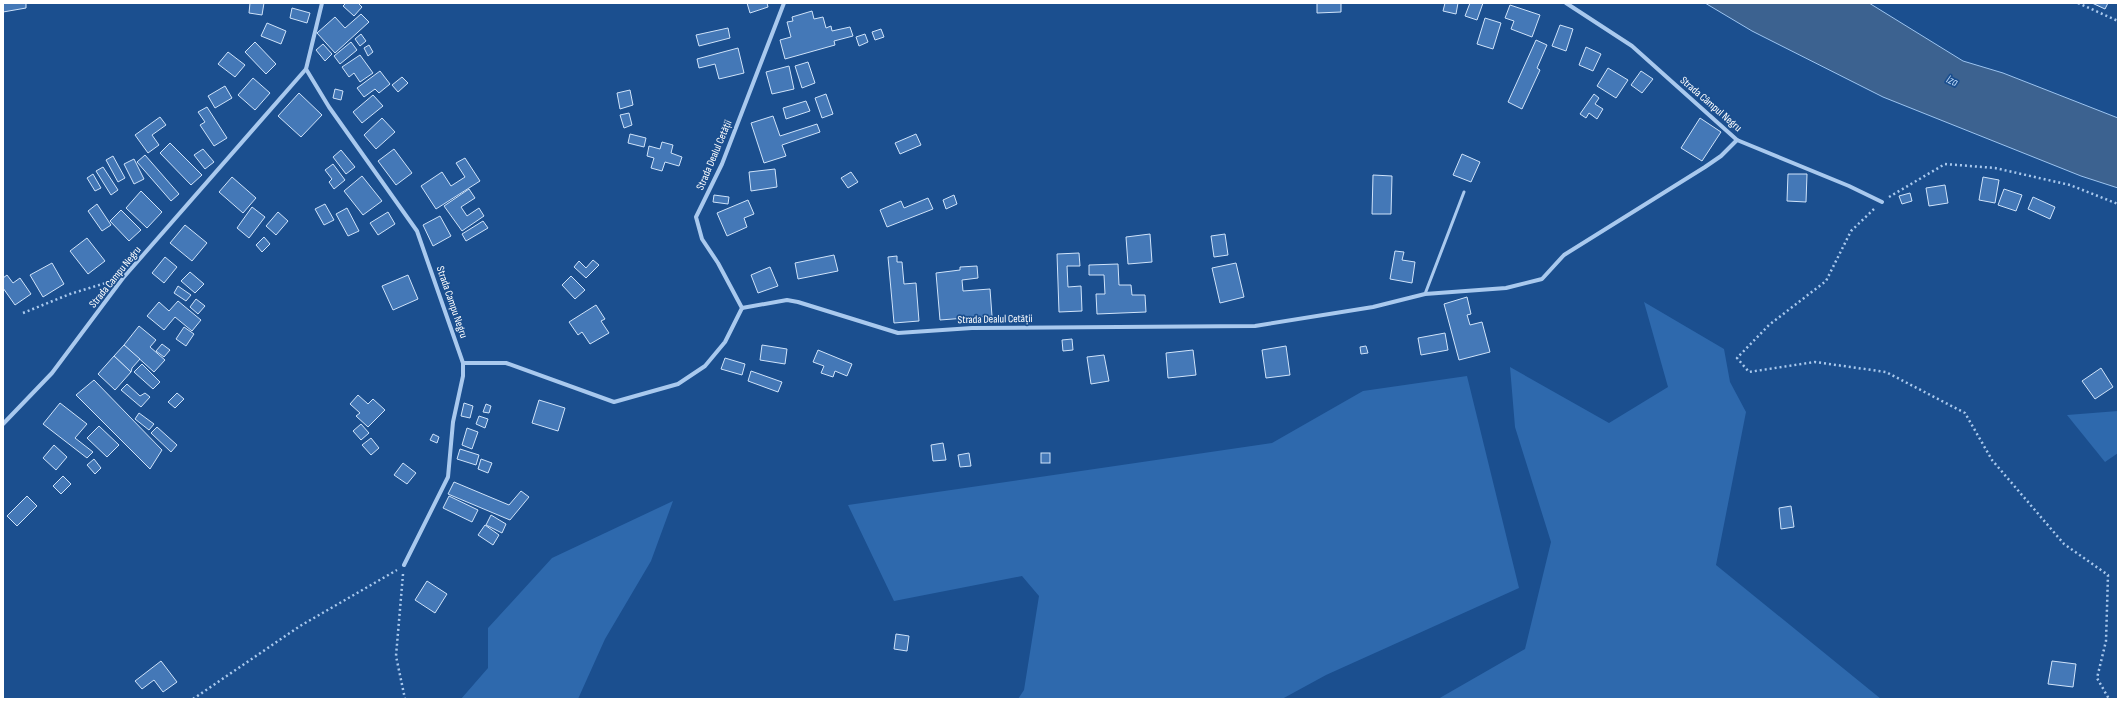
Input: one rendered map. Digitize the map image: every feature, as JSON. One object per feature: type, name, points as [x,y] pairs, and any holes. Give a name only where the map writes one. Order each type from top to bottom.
[{"type":"street","name":"Strada Campu Negru","points":[[3,424],[52,373],[123,278],[306,69],[322,3]]},
{"type":"street","name":"Strada Dealul Cetății","points":[[784,3],[722,164],[696,217],[702,239],[718,262],[742,308],[787,300],[798,302],[898,333],[972,328],[1255,326],[1373,307],[1425,294],[1506,288],[1542,279],[1564,255],[1705,167],[1721,156],[1737,140]]},
{"type":"street","name":"Strada Câmpul Negru","points":[[1566,3],[1632,46],[1737,140],[1849,186],[1882,202]]},
{"type":"street","name":"Strada Campu Negru","points":[[306,69],[329,107],[417,231],[463,363],[463,376],[453,422],[448,477],[404,565]]},
{"type":"street","points":[[463,363],[506,363],[614,402],[678,384],[704,366],[724,342],[742,308]]},
{"type":"lane","points":[[1425,294],[1464,192]]},
{"type":"path","points":[[2078,3],[2118,21]]},
{"type":"path","points":[[2109,699],[2097,678],[2106,641],[2108,576],[2064,544],[1992,460],[1965,413],[1886,372],[1815,362],[1749,372],[1737,358],[1768,325],[1826,281],[1852,230],[1882,202],[1945,164],[1994,168],[2070,185],[2118,204]]},
{"type":"path","points":[[23,314],[70,294],[123,278]]},
{"type":"path","points":[[193,699],[300,626],[404,565]]},
{"type":"path","points":[[404,565],[396,656],[405,699]]},
{"type":"shaded area","points":[[1644,302],[1724,349],[1730,382],[1746,412],[1716,565],[1881,699],[1438,699],[1525,649],[1551,542],[1515,427],[1510,367],[1609,423],[1668,387]]},
{"type":"shaded area","points":[[1467,376],[1519,588],[1326,675],[1282,699],[1018,699],[1024,690],[1039,596],[1022,576],[894,601],[848,505],[1272,443],[1363,391]]},
{"type":"shaded area","points":[[2118,411],[2118,453],[2105,462],[2067,415]]},
{"type":"shaded area","points":[[673,501],[651,561],[605,639],[578,699],[461,699],[488,668],[488,628],[552,558]]},
{"type":"water","name":"Iza","points":[[1705,3],[1869,3],[1963,61],[2003,73],[2118,118],[2118,188],[2081,176],[1883,97],[1752,31]]},
{"type":"building","points":[[3,3],[26,3],[26,8],[3,12]]},
{"type":"building","points":[[250,3],[264,3],[262,15],[249,13]]},
{"type":"building","points":[[346,3],[358,3],[362,7],[354,16],[343,6]]},
{"type":"building","points":[[747,3],[767,3],[768,7],[750,13]]},
{"type":"building","points":[[1317,3],[1341,3],[1341,12],[1317,13]]},
{"type":"building","points":[[1445,3],[1458,3],[1456,14],[1443,11]]},
{"type":"building","points":[[1470,3],[1483,3],[1477,20],[1465,16]]},
{"type":"building","points":[[2092,3],[2108,3],[2105,9]]},
{"type":"building","points":[[1510,5],[1540,15],[1532,37],[1511,29],[1514,21],[1505,18]]},
{"type":"building","points":[[292,8],[310,13],[307,23],[290,18]]},
{"type":"building","points":[[812,11],[814,19],[823,17],[826,28],[831,26],[832,31],[850,27],[853,36],[834,41],[835,45],[785,59],[780,40],[791,37],[787,22],[793,21],[792,17]]},
{"type":"building","points":[[361,14],[369,22],[335,53],[317,33],[335,17],[345,28]]},
{"type":"building","points":[[1485,18],[1501,23],[1493,49],[1477,44]]},
{"type":"building","points":[[267,23],[286,31],[281,44],[261,36]]},
{"type":"building","points":[[1560,25],[1573,29],[1566,51],[1552,46]]},
{"type":"building","points":[[728,28],[730,38],[699,46],[696,35]]},
{"type":"building","points":[[881,29],[884,37],[875,40],[872,32]]},
{"type":"building","points":[[361,34],[366,41],[360,46],[355,39]]},
{"type":"building","points":[[865,34],[868,42],[859,46],[856,37]]},
{"type":"building","points":[[1536,40],[1547,45],[1537,68],[1540,70],[1522,109],[1508,102]]},
{"type":"building","points":[[255,42],[276,64],[266,74],[245,52]]},
{"type":"building","points":[[351,42],[357,50],[340,64],[334,56]]},
{"type":"building","points":[[323,44],[332,54],[325,61],[316,50]]},
{"type":"building","points":[[369,45],[373,52],[368,56],[364,48]]},
{"type":"building","points":[[1586,47],[1601,54],[1593,71],[1579,65]]},
{"type":"building","points":[[738,48],[744,73],[719,79],[715,64],[699,68],[697,59]]},
{"type":"building","points":[[228,52],[245,65],[235,77],[218,64]]},
{"type":"building","points":[[360,55],[373,73],[360,82],[354,73],[349,77],[342,67]]},
{"type":"building","points":[[808,62],[815,83],[802,88],[795,66]]},
{"type":"building","points":[[789,66],[794,89],[772,94],[766,72]]},
{"type":"building","points":[[1608,68],[1628,80],[1616,98],[1597,86]]},
{"type":"building","points":[[380,71],[390,84],[379,93],[375,89],[364,97],[357,88]]},
{"type":"building","points":[[1641,71],[1653,79],[1642,93],[1631,85]]},
{"type":"building","points":[[402,77],[408,83],[398,92],[392,85]]},
{"type":"building","points":[[253,78],[270,93],[255,110],[238,95]]},
{"type":"building","points":[[225,86],[232,98],[215,108],[208,96]]},
{"type":"building","points":[[335,89],[343,91],[341,100],[333,98]]},
{"type":"building","points":[[630,90],[633,105],[620,109],[617,93]]},
{"type":"building","points":[[299,93],[322,115],[301,137],[278,116]]},
{"type":"building","points":[[826,94],[833,114],[822,118],[815,98]]},
{"type":"building","points":[[1594,94],[1599,98],[1595,104],[1603,109],[1597,119],[1589,113],[1586,118],[1580,114]]},
{"type":"building","points":[[373,95],[383,106],[362,123],[353,112]]},
{"type":"building","points":[[806,101],[810,111],[786,119],[783,108]]},
{"type":"building","points":[[207,107],[227,138],[214,146],[200,125],[205,122],[198,112]]},
{"type":"building","points":[[629,113],[632,125],[624,128],[620,115]]},
{"type":"building","points":[[773,116],[780,136],[817,124],[820,132],[782,145],[786,156],[764,163],[751,123]]},
{"type":"building","points":[[160,117],[166,125],[152,135],[159,145],[148,153],[135,135]]},
{"type":"building","points":[[382,118],[395,132],[376,149],[364,135]]},
{"type":"building","points":[[1700,118],[1721,132],[1702,161],[1681,148]]},
{"type":"building","points":[[630,134],[646,138],[644,147],[628,143]]},
{"type":"building","points":[[916,134],[921,145],[900,154],[895,143]]},
{"type":"building","points":[[662,142],[673,145],[671,153],[682,157],[679,166],[665,162],[662,171],[651,168],[654,158],[647,156],[649,146],[660,149]]},
{"type":"building","points":[[170,143],[202,175],[191,185],[160,153]]},
{"type":"building","points":[[203,149],[214,162],[205,169],[194,155]]},
{"type":"building","points":[[394,149],[412,173],[396,185],[378,161]]},
{"type":"building","points":[[341,150],[355,167],[346,174],[333,157]]},
{"type":"building","points":[[1462,154],[1480,162],[1471,182],[1453,175]]},
{"type":"building","points":[[145,155],[179,194],[171,201],[137,162]]},
{"type":"building","points":[[113,156],[125,178],[118,182],[106,160]]},
{"type":"building","points":[[465,158],[480,181],[436,209],[421,186],[442,172],[451,186],[465,177],[456,163]]},
{"type":"building","points":[[134,159],[144,179],[134,184],[124,164]]},
{"type":"building","points":[[333,164],[345,180],[334,189],[329,182],[332,179],[325,170]]},
{"type":"building","points":[[103,167],[118,190],[111,195],[96,171]]},
{"type":"building","points":[[775,169],[777,187],[751,191],[749,172]]},
{"type":"building","points":[[851,172],[858,182],[848,188],[841,178]]},
{"type":"building","points":[[93,174],[101,188],[95,191],[87,178]]},
{"type":"building","points":[[1788,174],[1807,174],[1806,202],[1787,201]]},
{"type":"building","points":[[1373,175],[1392,176],[1391,214],[1372,214]]},
{"type":"building","points":[[362,176],[382,201],[363,215],[344,191]]},
{"type":"building","points":[[232,177],[256,198],[243,213],[219,192]]},
{"type":"building","points":[[1983,177],[1999,180],[1995,203],[1979,200]]},
{"type":"building","points":[[1945,185],[1948,203],[1929,206],[1926,188]]},
{"type":"building","points":[[469,189],[475,198],[461,207],[467,216],[479,208],[484,216],[462,231],[444,206]]},
{"type":"building","points":[[2004,189],[2022,195],[2016,211],[1998,205]]},
{"type":"building","points":[[141,191],[162,212],[147,228],[126,208]]},
{"type":"building","points":[[1910,193],[1912,201],[1902,204],[1899,196]]},
{"type":"building","points":[[714,195],[729,197],[728,204],[713,202]]},
{"type":"building","points":[[954,195],[957,204],[946,209],[943,200]]},
{"type":"building","points":[[2033,197],[2055,207],[2050,219],[2028,209]]},
{"type":"building","points":[[928,198],[933,209],[887,227],[880,210],[901,201],[904,208]]},
{"type":"building","points":[[748,200],[754,214],[744,218],[747,227],[727,236],[717,213]]},
{"type":"building","points":[[97,204],[111,225],[102,231],[88,211]]},
{"type":"building","points":[[325,204],[334,220],[324,225],[315,209]]},
{"type":"building","points":[[252,207],[265,217],[249,238],[237,228]]},
{"type":"building","points":[[347,208],[359,231],[348,236],[336,214]]},
{"type":"building","points":[[121,210],[141,230],[129,241],[110,221]]},
{"type":"building","points":[[278,212],[288,221],[276,235],[266,226]]},
{"type":"building","points":[[388,212],[395,224],[378,235],[370,223]]},
{"type":"building","points":[[440,216],[451,236],[433,246],[423,225]]},
{"type":"building","points":[[483,221],[488,228],[466,241],[462,234]]},
{"type":"building","points":[[185,225],[207,243],[192,261],[170,243]]},
{"type":"building","points":[[1150,234],[1152,262],[1128,264],[1126,237]]},
{"type":"building","points":[[1225,234],[1228,255],[1214,257],[1211,236]]},
{"type":"building","points":[[264,237],[270,244],[262,252],[256,245]]},
{"type":"building","points":[[87,238],[105,261],[88,274],[70,251]]},
{"type":"building","points":[[1395,251],[1404,252],[1402,260],[1415,262],[1412,283],[1390,279]]},
{"type":"building","points":[[1079,253],[1080,266],[1067,266],[1068,287],[1081,286],[1082,311],[1059,312],[1057,254]]},
{"type":"building","points":[[834,255],[838,271],[798,279],[795,263]]},
{"type":"building","points":[[897,256],[897,262],[902,262],[904,284],[916,283],[919,321],[894,323],[888,257]]},
{"type":"building","points":[[165,257],[177,267],[164,283],[152,273]]},
{"type":"building","points":[[593,260],[599,265],[586,278],[574,267],[579,261],[586,268]]},
{"type":"building","points":[[52,263],[64,284],[43,297],[30,275]]},
{"type":"building","points":[[1236,263],[1244,297],[1220,303],[1212,268]]},
{"type":"building","points":[[1118,264],[1119,285],[1131,285],[1132,295],[1145,295],[1146,312],[1097,314],[1096,294],[1105,294],[1104,275],[1089,275],[1089,265]]},
{"type":"building","points":[[977,266],[978,278],[962,280],[963,291],[990,289],[992,316],[940,320],[936,273],[960,270],[960,267]]},
{"type":"building","points":[[770,267],[778,286],[758,293],[751,275]]},
{"type":"building","points":[[190,272],[204,284],[195,293],[181,281]]},
{"type":"building","points":[[7,275],[13,283],[20,278],[31,294],[15,305],[3,288],[3,278]]},
{"type":"building","points":[[408,275],[418,299],[393,310],[382,286]]},
{"type":"building","points":[[571,276],[585,290],[575,299],[562,285]]},
{"type":"building","points":[[178,286],[191,295],[186,301],[174,293]]},
{"type":"building","points":[[1467,297],[1471,314],[1467,315],[1470,325],[1482,322],[1490,352],[1459,360],[1444,304]]},
{"type":"building","points":[[196,299],[205,306],[198,314],[190,307]]},
{"type":"building","points":[[178,301],[201,320],[192,331],[175,317],[164,330],[147,316],[159,302],[169,311]]},
{"type":"building","points":[[596,305],[605,319],[601,321],[609,333],[590,344],[582,332],[578,335],[569,322]]},
{"type":"building","points":[[139,326],[156,340],[150,347],[165,360],[154,372],[124,345]]},
{"type":"building","points":[[184,327],[194,334],[186,346],[176,339]]},
{"type":"building","points":[[1445,333],[1448,350],[1421,355],[1418,338]]},
{"type":"building","points":[[1072,339],[1073,350],[1063,351],[1062,340]]},
{"type":"building","points":[[162,344],[170,350],[164,357],[156,351]]},
{"type":"building","points":[[124,345],[140,359],[132,368],[131,372],[114,356]]},
{"type":"building","points":[[762,345],[787,349],[785,364],[760,360]]},
{"type":"building","points":[[1286,346],[1290,375],[1266,378],[1262,350]]},
{"type":"building","points":[[1366,346],[1368,353],[1361,354],[1360,347]]},
{"type":"building","points":[[818,350],[852,364],[847,376],[835,371],[833,377],[821,373],[824,366],[813,362]]},
{"type":"building","points":[[1193,350],[1196,375],[1168,378],[1166,353]]},
{"type":"building","points":[[1104,355],[1109,381],[1091,384],[1087,357]]},
{"type":"building","points":[[114,356],[131,372],[115,390],[98,374]]},
{"type":"building","points":[[725,358],[745,364],[742,375],[721,369]]},
{"type":"building","points":[[142,364],[160,382],[153,389],[134,372]]},
{"type":"building","points":[[2101,368],[2113,387],[2095,399],[2082,381]]},
{"type":"building","points":[[751,371],[782,382],[778,392],[748,381]]},
{"type":"building","points":[[94,380],[162,450],[150,469],[76,395]]},
{"type":"building","points":[[127,384],[140,396],[145,393],[150,397],[141,407],[121,390]]},
{"type":"building","points":[[177,393],[184,399],[175,408],[168,402]]},
{"type":"building","points":[[358,395],[368,404],[373,399],[385,410],[368,427],[356,416],[360,413],[350,404]]},
{"type":"building","points":[[539,400],[565,408],[558,431],[532,423]]},
{"type":"building","points":[[60,403],[87,424],[75,438],[93,452],[87,458],[43,424]]},
{"type":"building","points":[[464,403],[473,406],[470,418],[461,416]]},
{"type":"building","points":[[486,404],[491,406],[489,413],[483,412]]},
{"type":"building","points":[[139,413],[154,424],[149,430],[135,419]]},
{"type":"building","points":[[479,416],[488,419],[485,428],[476,424]]},
{"type":"building","points":[[361,424],[369,433],[361,440],[353,431]]},
{"type":"building","points":[[99,426],[119,445],[107,457],[87,438]]},
{"type":"building","points":[[157,427],[177,445],[171,452],[151,433]]},
{"type":"building","points":[[467,428],[478,432],[472,449],[462,445]]},
{"type":"building","points":[[433,434],[439,437],[437,443],[430,440]]},
{"type":"building","points":[[371,438],[379,448],[371,455],[362,445]]},
{"type":"building","points":[[943,443],[946,460],[933,461],[931,445]]},
{"type":"building","points":[[54,445],[67,457],[56,470],[43,458]]},
{"type":"building","points":[[460,449],[479,455],[476,465],[457,459]]},
{"type":"building","points":[[969,453],[971,466],[960,467],[958,455]]},
{"type":"building","points":[[1041,453],[1050,453],[1050,463],[1041,463]]},
{"type":"building","points":[[94,459],[101,468],[95,474],[87,465]]},
{"type":"building","points":[[481,459],[492,463],[488,473],[478,469]]},
{"type":"building","points":[[403,463],[416,473],[407,484],[394,475]]},
{"type":"building","points":[[63,476],[71,484],[61,494],[53,486]]},
{"type":"building","points":[[454,482],[509,505],[521,491],[529,497],[510,520],[448,494]]},
{"type":"building","points":[[27,496],[37,506],[17,526],[7,516]]},
{"type":"building","points":[[449,496],[478,510],[472,522],[443,508]]},
{"type":"building","points":[[1791,506],[1794,527],[1781,529],[1779,508]]},
{"type":"building","points":[[491,515],[506,524],[502,533],[486,525]]},
{"type":"building","points":[[485,525],[499,535],[493,545],[478,535]]},
{"type":"building","points":[[427,581],[447,594],[435,613],[415,600]]},
{"type":"building","points":[[896,634],[909,636],[907,651],[894,649]]},
{"type":"building","points":[[161,661],[177,682],[163,692],[154,680],[142,689],[135,681]]},
{"type":"building","points":[[2052,661],[2076,664],[2073,687],[2048,684]]}]
